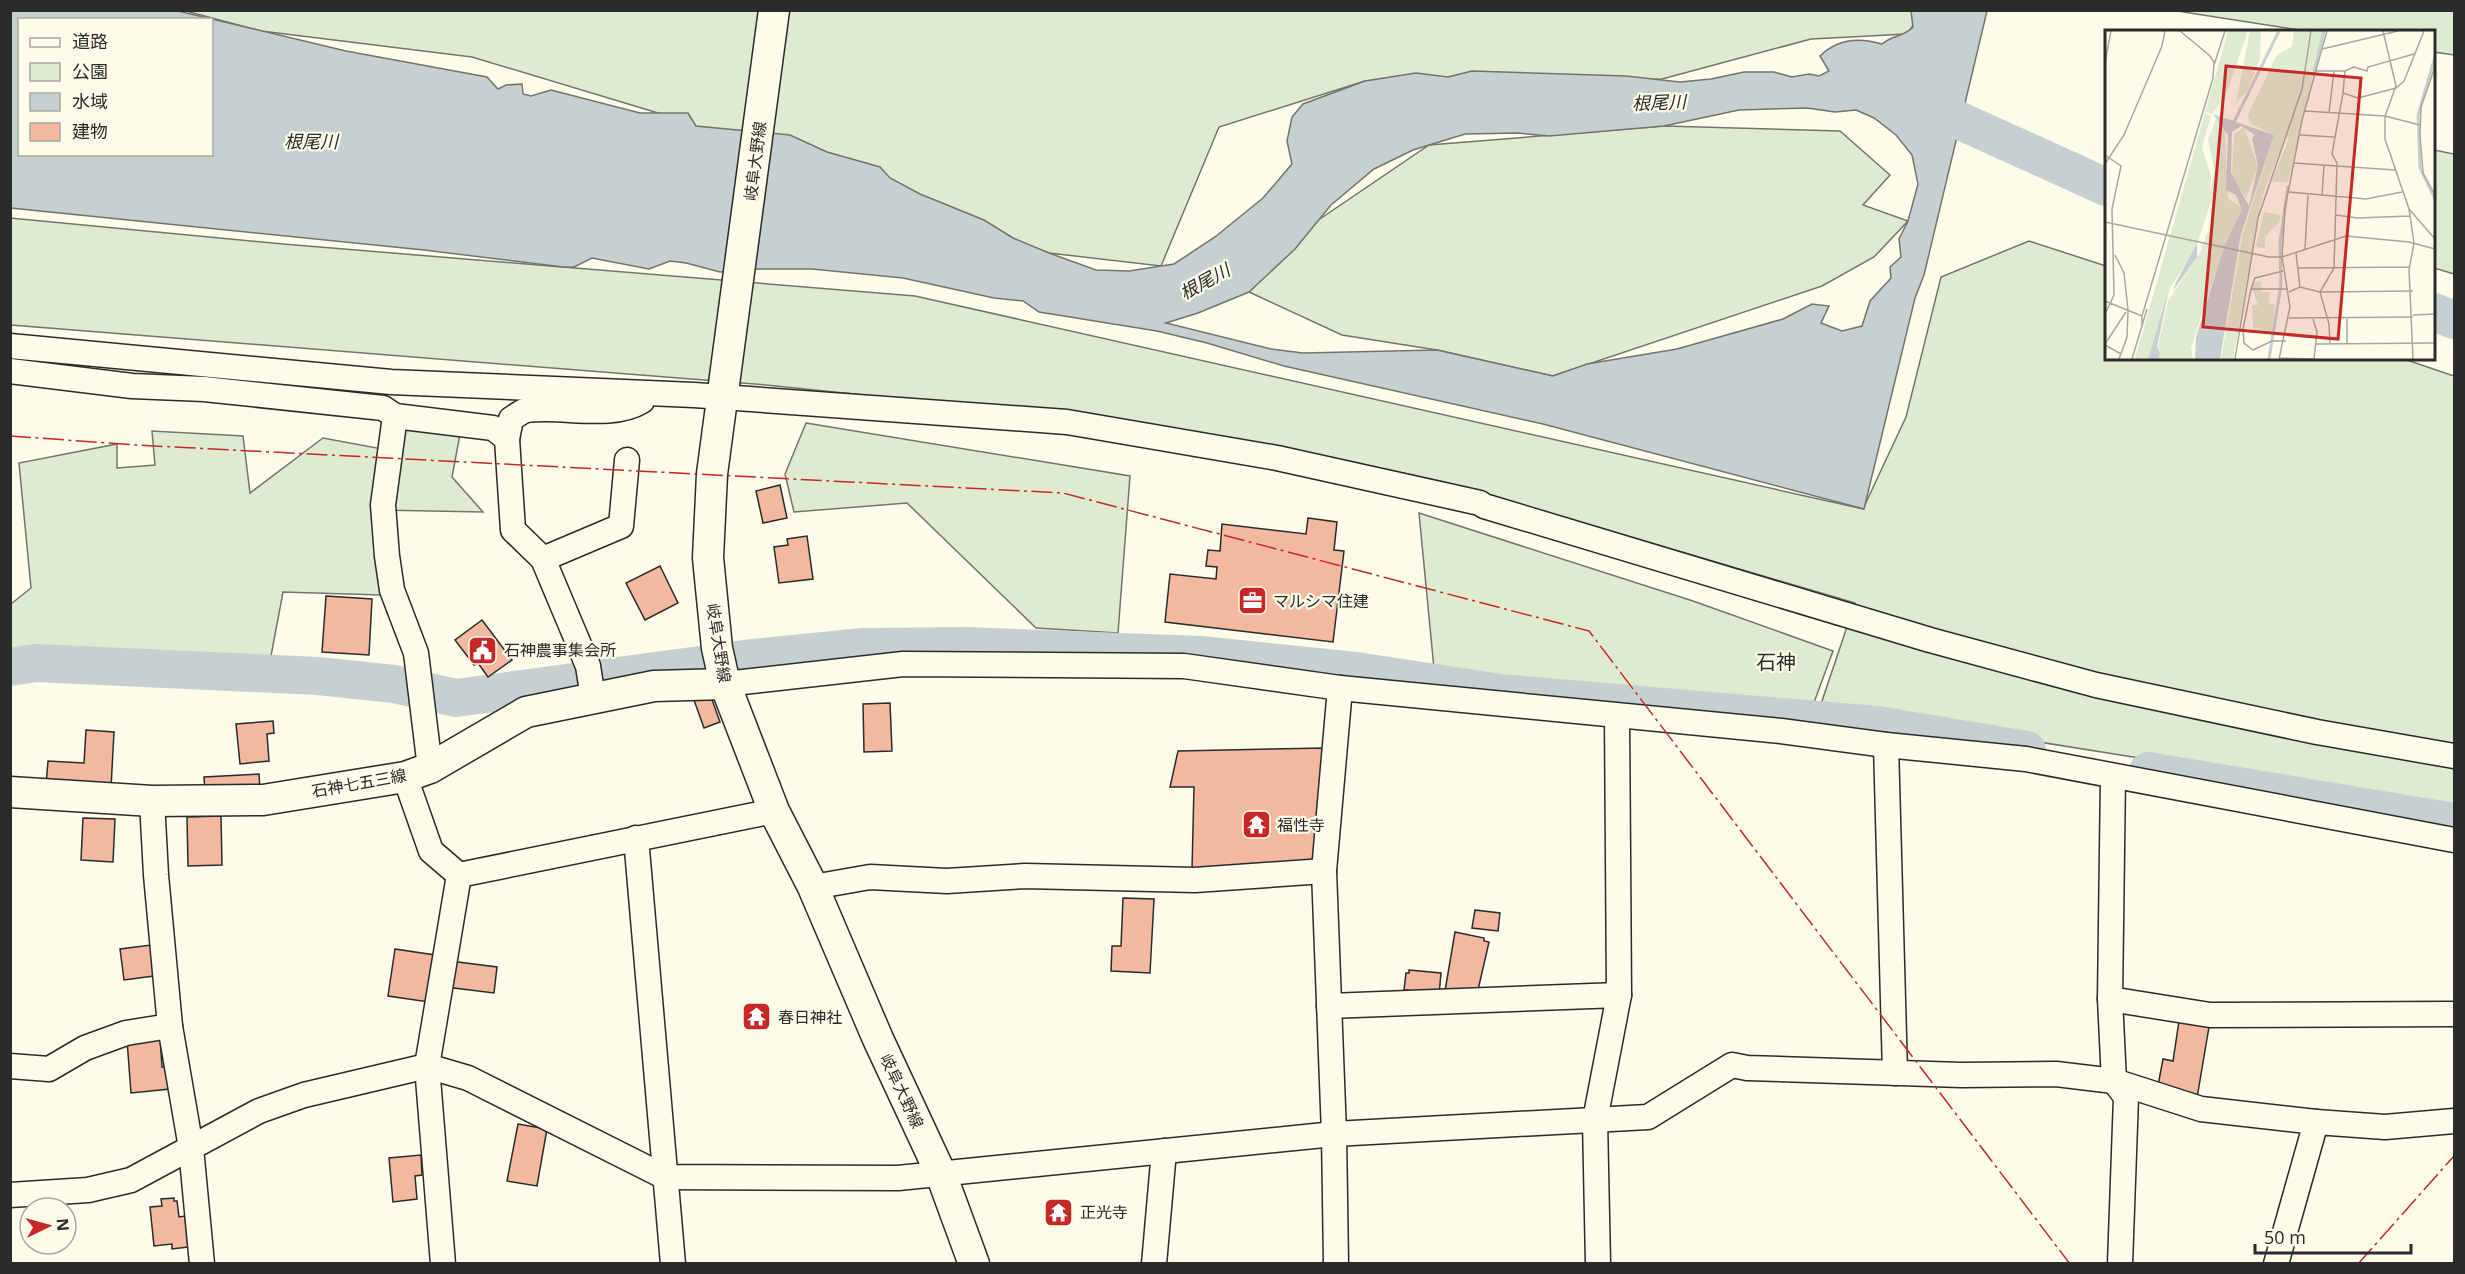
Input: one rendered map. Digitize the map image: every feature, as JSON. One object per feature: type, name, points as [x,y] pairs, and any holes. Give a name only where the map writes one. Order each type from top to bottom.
[{"type":"main road","name":"岐阜大野線","points":[[774,10],[712,474],[708,558],[721,669],[774,811],[813,887],[878,1039],[941,1174],[974,1263]]},
{"type":"main road","name":"石神七五三線","points":[[10,792],[152,801],[263,800],[417,773],[526,712],[591,684],[654,686],[721,669]]},
{"type":"street","points":[[10,346],[391,382],[655,394],[725,387],[1067,422],[1300,463],[1479,503],[1930,640],[2096,685],[2317,732],[2454,756]]},
{"type":"street","points":[[10,370],[132,386],[204,389],[383,408],[395,416],[493,428],[507,439]]},
{"type":"street","points":[[591,684],[543,559],[513,530],[507,439],[511,419],[526,410],[578,411],[632,407],[655,394]]},
{"type":"street","points":[[395,416],[383,505],[392,590],[416,653],[417,773],[431,851],[459,875]]},
{"type":"street","points":[[543,559],[621,526],[627,460]]},
{"type":"street","points":[[721,669],[903,664],[1172,665],[1340,688],[1780,731],[1886,745],[2026,759],[2454,840]]},
{"type":"street","points":[[1336,1263],[1334,1134],[1324,871],[1340,688]]},
{"type":"street","points":[[1598,1263],[1595,1120],[1619,995],[1617,716]]},
{"type":"street","points":[[1886,745],[1894,1073]]},
{"type":"street","points":[[2113,776],[2110,999],[2114,1081],[2126,1097],[2120,1263]]},
{"type":"street","points":[[152,801],[156,875],[170,1026],[190,1148],[202,1263]]},
{"type":"street","points":[[459,875],[774,811]]},
{"type":"street","points":[[636,838],[673,1263]]},
{"type":"street","points":[[813,887],[870,877],[947,881],[1025,876],[1195,880],[1324,871]]},
{"type":"street","points":[[443,1263],[427,1066],[459,875]]},
{"type":"street","points":[[1329,1006],[1619,995]]},
{"type":"street","points":[[2110,999],[2210,1015],[2454,1014]]},
{"type":"street","points":[[10,1066],[49,1069],[85,1048],[139,1030],[170,1026]]},
{"type":"street","points":[[10,1195],[88,1190],[131,1180],[259,1111],[304,1095],[427,1066],[468,1078],[665,1178],[898,1178],[1334,1134],[1648,1117],[1732,1065],[1747,1068],[1960,1075],[2056,1074],[2114,1081],[2201,1109],[2385,1127],[2454,1121]]},
{"type":"street","points":[[2276,1263],[2316,1122]]},
{"type":"street","points":[[1154,1263],[1164,1150]]},
{"type":"green space","points":[[186,11],[1923,11],[1907,34],[1811,39],[1662,79],[1365,81],[1219,127],[1161,266],[1049,253],[658,113],[472,57],[261,31]]},
{"type":"green space","points":[[2177,11],[2454,11],[2454,55],[2435,52],[2435,30],[2300,30]]},
{"type":"green space","points":[[1664,126],[1840,131],[1890,175],[1863,205],[1908,221],[1874,257],[1822,286],[1553,376],[1437,350],[1342,335],[1249,292],[1317,221],[1429,145]]},
{"type":"green space","points":[[2435,150],[2454,154],[2454,274],[2435,268]]},
{"type":"green space","points":[[10,218],[283,244],[915,296],[1863,509],[1906,417],[1941,277],[2029,241],[2105,266],[2105,360],[2407,360],[2454,376],[2454,819],[2158,761],[1820,707],[1855,603],[1444,482],[1274,445],[1039,413],[766,385],[11,325]]},
{"type":"green space","points":[[806,423],[1130,476],[1118,633],[1036,628],[907,503],[794,512],[785,474]]},
{"type":"green space","points":[[406,425],[460,434],[452,477],[483,512],[378,510],[380,595],[283,592],[271,656],[11,651],[11,604],[31,588],[19,463],[117,444],[117,468],[155,465],[152,431],[243,436],[250,493],[323,438],[398,452]]},
{"type":"green space","points":[[1419,513],[1693,601],[1833,651],[1809,716],[1435,679]]},
{"type":"water","points":[[10,11],[178,11],[207,18],[18,18],[18,156],[213,156],[213,19],[346,51],[487,77],[498,89],[506,85],[522,84],[523,94],[531,96],[551,90],[640,113],[688,113],[696,126],[790,135],[827,152],[880,167],[890,178],[920,194],[984,220],[1013,238],[1049,253],[1096,270],[1129,271],[1174,264],[1215,237],[1263,198],[1292,164],[1287,141],[1292,117],[1303,104],[1365,81],[1416,73],[1448,77],[1472,71],[1626,76],[1680,82],[1711,79],[1744,72],[1774,72],[1792,77],[1809,74],[1819,76],[1829,71],[1820,56],[1827,50],[1841,43],[1857,40],[1882,44],[1906,33],[1913,27],[1911,11],[1987,11],[1924,275],[1915,298],[1864,509],[1543,424],[1284,366],[1207,343],[1157,331],[1039,312],[1023,301],[994,298],[903,278],[812,269],[720,272],[670,261],[649,269],[592,258],[574,267],[563,267],[424,250],[11,208]],"holes":[[[1807,108],[1835,112],[1856,110],[1874,118],[1896,135],[1912,155],[1918,184],[1908,221],[1899,239],[1901,257],[1890,267],[1891,278],[1870,301],[1862,326],[1842,331],[1821,323],[1829,306],[1812,304],[1783,319],[1677,349],[1587,364],[1553,376],[1437,350],[1303,353],[1271,349],[1166,323],[1198,313],[1249,292],[1295,249],[1331,205],[1374,169],[1413,150],[1465,134],[1517,133],[1549,136],[1664,126],[1739,110]]]},
{"type":"building","points":[[780,485],[787,518],[763,523],[756,491]]},
{"type":"building","name":"マルシマ住建","points":[[1308,518],[1337,522],[1334,550],[1344,551],[1333,642],[1165,622],[1170,574],[1216,579],[1217,567],[1206,566],[1208,550],[1220,551],[1222,524],[1306,534]]},
{"type":"building","points":[[807,536],[813,579],[779,583],[774,547],[788,545],[787,539]]},
{"type":"building","points":[[660,566],[678,603],[645,620],[626,583]]},
{"type":"building","points":[[326,596],[372,599],[369,655],[322,652]]},
{"type":"building","name":"石神農事集会所","points":[[482,620],[512,660],[488,677],[478,663],[474,665],[455,640]]},
{"type":"building","points":[[710,694],[720,722],[704,728],[694,700]]},
{"type":"building","points":[[890,703],[892,751],[864,752],[863,704]]},
{"type":"building","points":[[273,721],[274,733],[267,734],[269,761],[240,764],[236,724]]},
{"type":"building","points":[[86,730],[114,732],[111,788],[46,785],[48,761],[84,763]]},
{"type":"building","name":"福性寺","points":[[1325,748],[1316,864],[1192,870],[1194,787],[1170,787],[1178,751]]},
{"type":"building","points":[[259,774],[260,790],[205,792],[204,777]]},
{"type":"building","points":[[221,816],[222,865],[188,866],[187,817]]},
{"type":"building","points":[[83,818],[115,819],[113,862],[81,860]]},
{"type":"building","points":[[1123,898],[1154,899],[1150,973],[1111,971],[1112,946],[1121,946]]},
{"type":"building","points":[[1475,910],[1500,913],[1498,931],[1472,928]]},
{"type":"building","points":[[1455,932],[1484,938],[1484,941],[1489,942],[1478,990],[1445,991]]},
{"type":"building","points":[[151,945],[154,976],[124,980],[120,949]]},
{"type":"building","points":[[395,949],[435,955],[429,1002],[388,996]]},
{"type":"building","points":[[450,961],[497,967],[494,993],[446,987]]},
{"type":"building","points":[[1409,970],[1441,973],[1439,995],[1404,990],[1406,973],[1409,973]]},
{"type":"building","points":[[2179,1021],[2210,1021],[2197,1098],[2157,1091],[2163,1059],[2173,1061]]},
{"type":"building","points":[[160,1037],[162,1067],[169,1067],[170,1089],[131,1093],[127,1040]]},
{"type":"building","points":[[518,1124],[547,1129],[537,1186],[507,1181]]},
{"type":"building","points":[[421,1155],[422,1175],[415,1176],[417,1199],[393,1202],[389,1158]]},
{"type":"building","points":[[174,1198],[174,1201],[177,1201],[179,1217],[185,1216],[188,1247],[172,1249],[172,1244],[154,1246],[150,1207],[162,1206],[161,1199]]},
{"type":"waterway","name":"根尾川","points":[[1914,100],[2105,187]]},
{"type":"waterway","name":"根尾川","points":[[2435,312],[2454,320]]},
{"type":"waterway","points":[[10,667],[36,663],[318,676],[394,684],[456,698],[752,658],[863,647],[966,646],[1201,655],[1356,671],[1501,693],[1877,725],[2027,750]]},
{"type":"waterway","points":[[2148,771],[2454,822]]},
{"type":"power","points":[[10,436],[136,445],[1063,493],[1589,631],[2070,1264]]},
{"type":"power","points":[[2358,1264],[2454,1156]]},
{"type":"place","name":"マルシマ住建","points":[[1252,601]]},
{"type":"place","name":"石神農事集会所","points":[[483,650]]},
{"type":"place","name":"福性寺","points":[[1256,825]]},
{"type":"place","name":"春日神社","points":[[757,1017]]},
{"type":"place","name":"正光寺","points":[[1059,1212]]},
{"type":"district","name":"石神","points":[[1776,662]]}]
